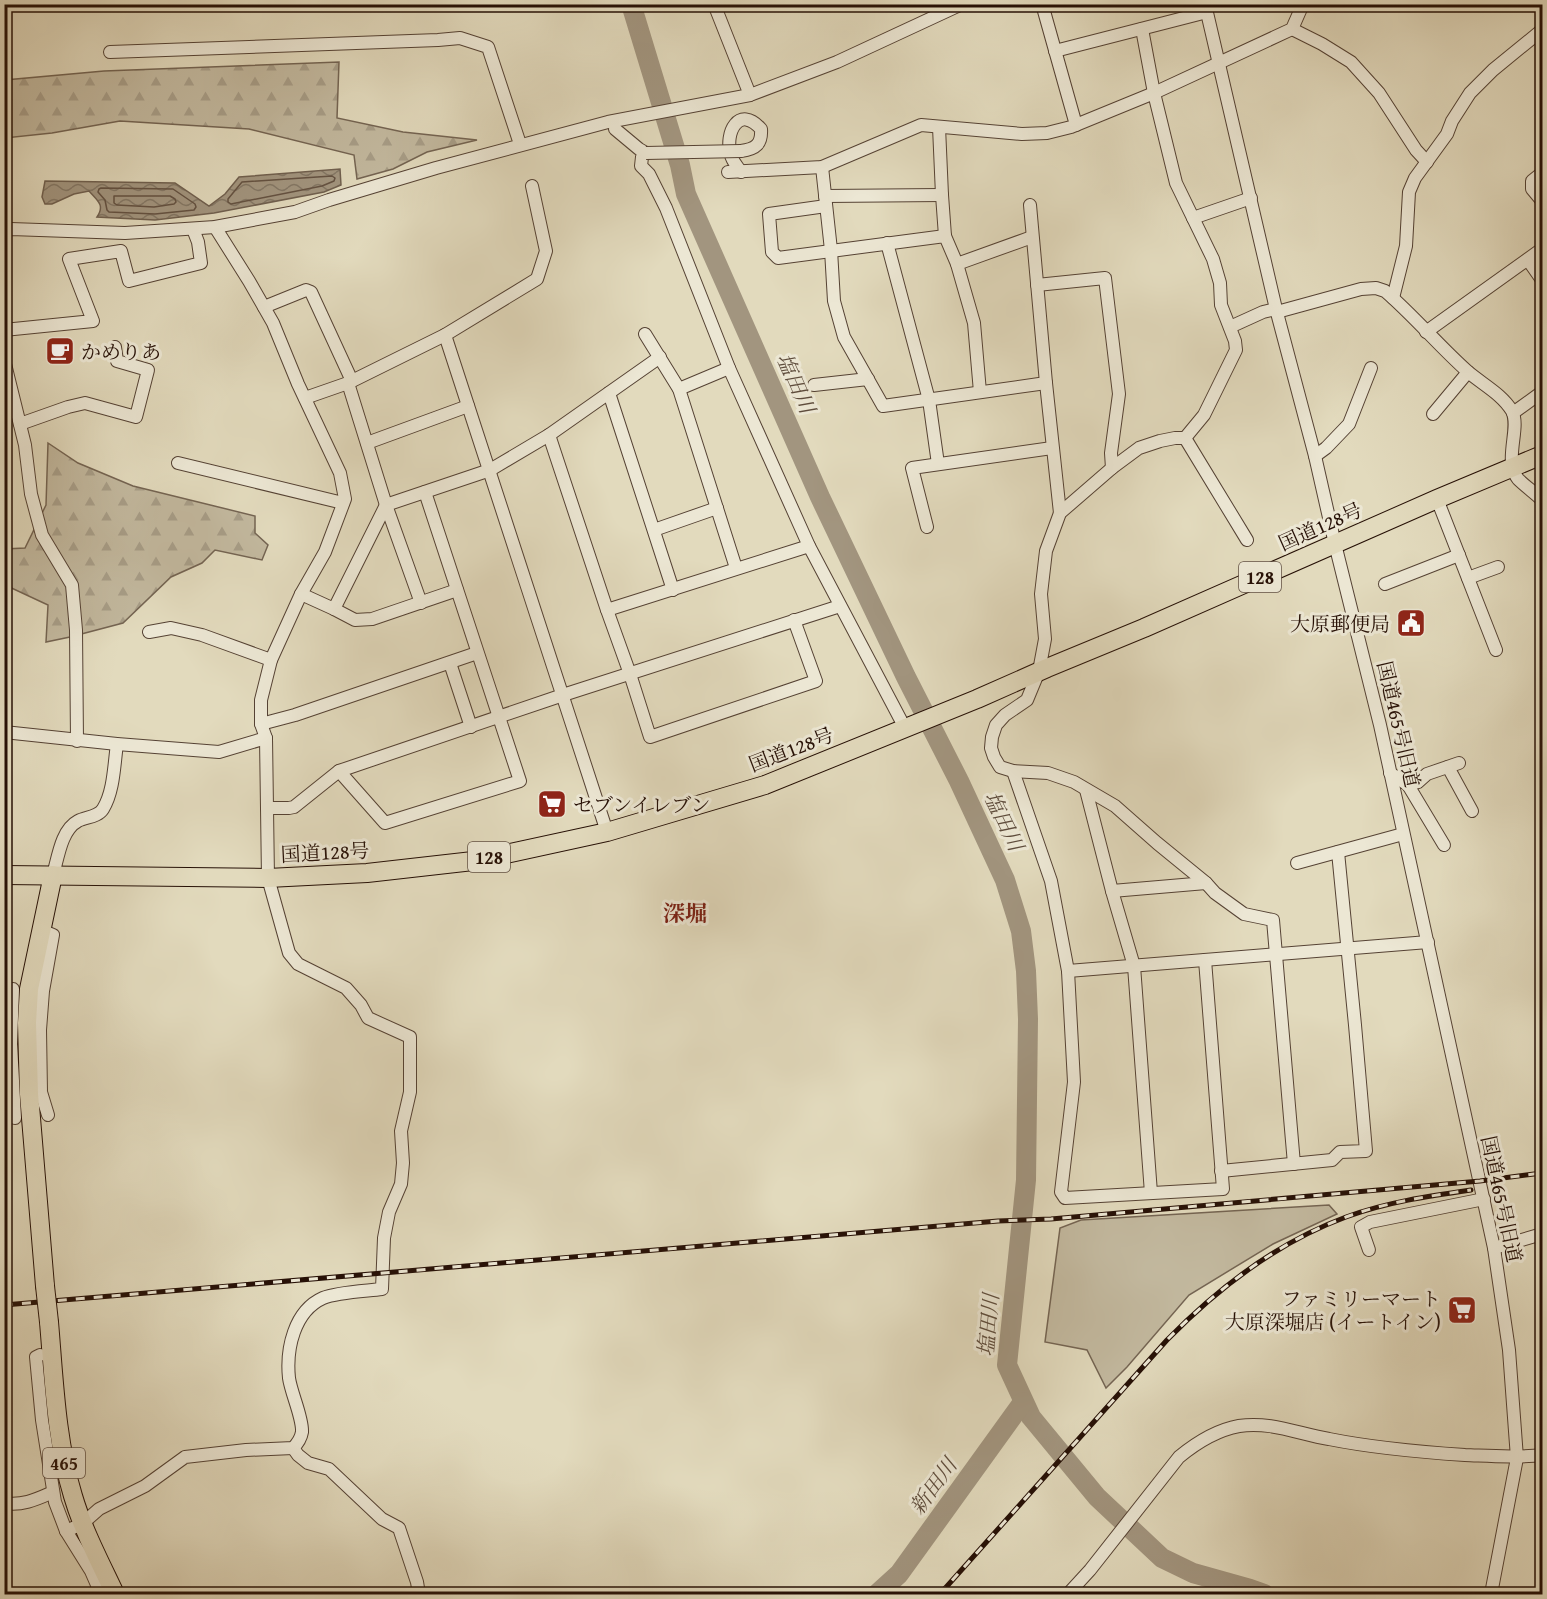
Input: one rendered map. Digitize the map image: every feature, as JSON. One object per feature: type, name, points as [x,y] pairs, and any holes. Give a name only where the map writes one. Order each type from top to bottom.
[{"type":"highway","name":"国道128号","points":[[4,875],[268,878],[367,873],[472,861],[607,832],[765,785],[977,699],[1542,455]]},
{"type":"highway","name":"465","points":[[53,875],[41,930],[22,989],[27,1023],[29,1094],[45,1286],[63,1454],[72,1495],[74,1527],[114,1594]]},
{"type":"street","points":[[714,4],[750,95]]},
{"type":"street","points":[[4,230],[124,233],[193,229],[295,212],[520,144],[750,95],[837,62],[962,4]]},
{"type":"street","points":[[1042,4],[1076,125]]},
{"type":"street","points":[[728,172],[822,167],[921,125],[1022,134],[1047,133],[1076,125],[1154,93],[1292,29],[1303,4]]},
{"type":"street","points":[[1055,51],[1142,29],[1206,8]]},
{"type":"street","name":"国道465号旧道","points":[[1206,8],[1277,310],[1370,683],[1494,1248],[1509,1350],[1518,1458],[1491,1594]]},
{"type":"street","points":[[1142,29],[1154,93],[1176,183],[1213,259],[1220,283],[1221,305],[1235,341],[1236,350],[1204,415],[1185,438]]},
{"type":"street","points":[[1292,29],[1351,62],[1379,93],[1416,150],[1427,162]]},
{"type":"street","points":[[1393,298],[1406,246],[1409,192],[1415,178],[1447,134],[1452,121],[1470,93],[1493,70],[1542,30]]},
{"type":"street","points":[[110,52],[460,38],[488,47],[520,144]]},
{"type":"street","points":[[611,125],[639,150],[646,153],[741,151],[757,146],[761,138],[761,129],[751,120],[742,119],[730,130],[730,156],[741,172]]},
{"type":"street","points":[[939,127],[945,236],[957,264],[974,323],[980,392]]},
{"type":"street","points":[[646,153],[642,157],[641,166],[649,174],[666,208],[729,368],[809,546],[905,728]]},
{"type":"street","points":[[822,167],[834,301],[844,337],[883,406],[1046,383]]},
{"type":"street","points":[[1542,173],[1532,181],[1533,189],[1542,201]]},
{"type":"street","points":[[305,398],[350,382],[445,335],[537,279],[546,251],[532,186]]},
{"type":"street","points":[[942,195],[826,201],[769,214],[772,252],[778,258],[945,236]]},
{"type":"street","points":[[1193,218],[1251,198]]},
{"type":"street","points":[[1030,205],[1060,513],[1046,550],[1041,594],[1045,639],[1040,671],[1027,700],[996,724],[991,748],[1000,767],[1013,771],[1048,773],[1074,782],[1115,806],[1215,893],[1244,914],[1273,920],[1294,1164]]},
{"type":"street","points":[[74,1527],[99,1509],[145,1486],[185,1457],[246,1450],[293,1448],[298,1443],[302,1432],[289,1378],[290,1351],[297,1324],[314,1303],[325,1297],[382,1288],[384,1238],[389,1212],[401,1184],[403,1163],[401,1131],[410,1092],[410,1037],[368,1018],[361,1005],[346,988],[298,964],[289,953],[268,878],[266,738],[261,724],[261,700],[271,660],[301,594],[325,552],[345,499],[340,473],[273,323],[215,227]]},
{"type":"street","points":[[4,330],[93,321],[69,259],[121,251],[129,281],[201,263],[198,242],[193,229]]},
{"type":"street","points":[[957,264],[1032,237]]},
{"type":"street","points":[[887,243],[929,400],[938,464]]},
{"type":"street","points":[[1426,332],[1542,249]]},
{"type":"street","points":[[1528,260],[1542,280]]},
{"type":"street","points":[[1037,285],[1106,278],[1119,394],[1111,453],[1113,468]]},
{"type":"street","points":[[1230,327],[1263,312],[1361,289],[1376,288],[1385,291],[1468,372],[1501,398],[1513,413],[1513,468],[1518,478],[1542,500]]},
{"type":"street","points":[[264,307],[306,290],[311,292],[350,382],[386,505],[421,603]]},
{"type":"street","points":[[645,334],[679,389],[736,568]]},
{"type":"street","points":[[445,335],[607,832]]},
{"type":"street","points":[[20,424],[68,406],[85,403],[136,417],[148,370],[117,361],[115,347]]},
{"type":"street","points":[[334,609],[386,505],[490,470],[549,435],[660,357]]},
{"type":"street","points":[[4,360],[25,445],[31,494],[42,535],[72,585],[76,630],[77,741]]},
{"type":"street","points":[[679,389],[729,368]]},
{"type":"street","points":[[1315,456],[1349,424],[1371,368]]},
{"type":"street","points":[[1433,414],[1468,372]]},
{"type":"street","points":[[814,385],[868,380]]},
{"type":"street","points":[[1513,413],[1542,392]]},
{"type":"street","points":[[609,393],[673,590]]},
{"type":"street","points":[[367,442],[468,406]]},
{"type":"street","points":[[549,435],[650,737],[816,681],[794,620]]},
{"type":"street","points":[[1060,513],[1139,448],[1160,441],[1185,438]]},
{"type":"street","points":[[1185,438],[1247,540]]},
{"type":"street","points":[[927,527],[912,468],[1052,448]]},
{"type":"street","points":[[178,463],[343,503]]},
{"type":"street","points":[[339,771],[385,823],[520,781],[424,492]]},
{"type":"street","points":[[1437,499],[1496,650]]},
{"type":"street","points":[[654,530],[717,508]]},
{"type":"street","points":[[607,610],[809,546]]},
{"type":"street","points":[[1385,584],[1459,555]]},
{"type":"street","points":[[1468,578],[1498,567]]},
{"type":"street","points":[[301,594],[355,620],[372,619],[457,590]]},
{"type":"street","points":[[267,808],[294,807],[339,771],[563,695],[840,606]]},
{"type":"street","points":[[149,632],[171,628],[202,635],[271,660]]},
{"type":"street","points":[[261,724],[295,715],[477,653]]},
{"type":"street","points":[[450,663],[471,727]]},
{"type":"street","points":[[4,732],[77,741],[219,752],[266,738]]},
{"type":"street","points":[[53,875],[66,832],[77,821],[90,818],[102,811],[110,792],[117,744]]},
{"type":"street","points":[[1408,784],[1418,782],[1427,774],[1454,765],[1461,800],[1472,811]]},
{"type":"street","points":[[1013,771],[1051,881],[1068,971],[1074,1082],[1061,1192],[1065,1198],[1223,1189],[1205,960]]},
{"type":"street","points":[[1390,773],[1408,784],[1444,845]]},
{"type":"street","points":[[1086,790],[1134,966],[1151,1193]]},
{"type":"street","points":[[1297,863],[1403,834]]},
{"type":"street","points":[[1221,1171],[1332,1160],[1340,1152],[1366,1151],[1338,852]]},
{"type":"street","points":[[1112,891],[1206,883]]},
{"type":"street","points":[[1068,971],[1428,942]]},
{"type":"street","points":[[22,989],[40,1030],[41,1092],[48,1115]]},
{"type":"street","points":[[15,1118],[11,1044],[22,989]]},
{"type":"street","points":[[1369,1250],[1361,1227],[1370,1222],[1484,1199]]},
{"type":"street","points":[[1494,1248],[1542,1234]]},
{"type":"street","points":[[40,1354],[36,1357],[40,1410],[55,1502],[74,1527],[101,1594]]},
{"type":"street","points":[[1068,1594],[1090,1570],[1179,1457],[1190,1448],[1226,1429],[1239,1426],[1270,1425],[1328,1439],[1389,1448],[1518,1458],[1542,1455]]},
{"type":"street","points":[[293,1448],[308,1462],[329,1468],[382,1519],[399,1528],[419,1594]]},
{"type":"street","points":[[4,1503],[17,1505],[31,1502],[54,1492]]},
{"type":"green space","points":[[339,62],[337,118],[403,132],[477,140],[427,152],[393,169],[357,179],[354,155],[249,129],[120,121],[52,133],[5,138],[5,80],[104,71]]},
{"type":"green space","points":[[48,443],[78,463],[133,486],[255,516],[255,533],[268,545],[262,560],[215,550],[202,563],[171,577],[123,623],[46,642],[48,605],[5,585],[4,549],[25,548],[46,505]]},
{"type":"green space","points":[[1329,1205],[1337,1214],[1273,1244],[1189,1295],[1106,1388],[1087,1350],[1045,1342],[1060,1228],[1081,1220]]},
{"type":"water","points":[[340,169],[341,185],[324,192],[214,213],[155,220],[97,217],[100,206],[98,200],[89,191],[74,194],[52,204],[45,204],[42,197],[45,181],[175,183],[209,206],[225,194],[239,177]]},
{"type":"waterway","name":"塩田川","points":[[631,4],[680,165],[686,194],[820,497],[1005,880],[1021,931],[1026,971],[1028,1019],[1026,1180],[1007,1365],[1031,1417],[1097,1497],[1162,1558],[1193,1573],[1264,1594]]},
{"type":"waterway","name":"新田川","points":[[877,1594],[899,1574],[1023,1402]]},
{"type":"railway","points":[[4,1305],[998,1221],[1051,1219],[1480,1181],[1542,1173]]},
{"type":"railway","points":[[940,1594],[1167,1340],[1207,1302],[1250,1268],[1297,1239],[1346,1217],[1392,1203],[1471,1190]]},
{"type":"place","name":"かめりあ","points":[[60,351]]},
{"type":"place","name":"大原郵便局","points":[[1411,623]]},
{"type":"place","name":"セブンイレブン","points":[[552,804]]},
{"type":"place","name":"ファミリーマート 大原深堀店 (イートイン)","points":[[1462,1310]]},
{"type":"district","name":"深堀","points":[[685,913]]}]
